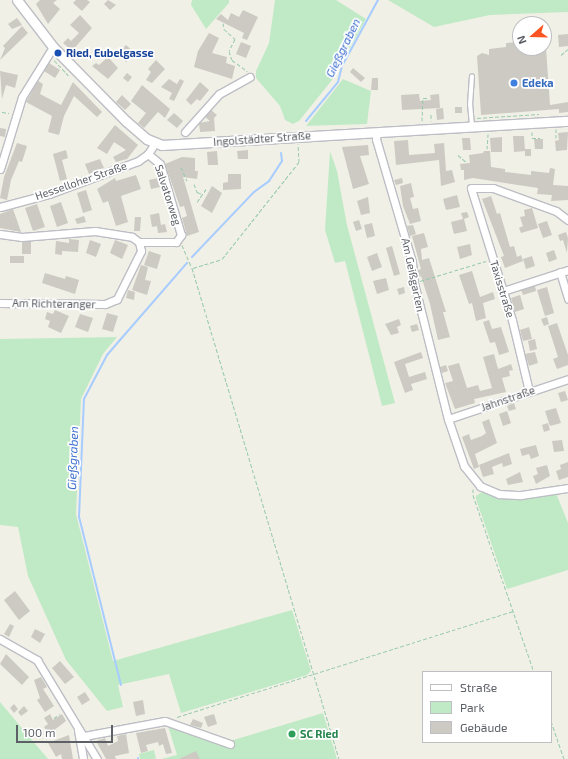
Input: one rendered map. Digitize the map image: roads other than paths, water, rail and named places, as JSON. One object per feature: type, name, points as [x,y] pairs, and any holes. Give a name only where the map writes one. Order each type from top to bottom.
[{"type":"main road","name":"Ingolstädter Straße","points":[[17,0],[53,47],[137,132],[155,143],[183,145],[377,132],[471,123],[489,126],[568,121]]},
{"type":"street","points":[[0,169],[22,97],[53,47]]},
{"type":"street","points":[[185,132],[219,94],[250,76]]},
{"type":"street","name":"Am Geißgarten","points":[[377,132],[376,139],[412,262],[414,283],[448,420],[464,466],[474,482],[490,492],[508,495],[568,488]]},
{"type":"street","name":"Hesselloher Straße","points":[[0,207],[68,187],[138,161],[148,154],[155,143]]},
{"type":"street","name":"Salvatorweg","points":[[139,242],[179,240],[181,235],[160,164],[148,154]]},
{"type":"street","name":"Taxisstraße","points":[[529,391],[503,291],[471,188],[493,188],[556,211],[568,220]]},
{"type":"street","points":[[0,234],[22,237],[95,231],[132,237],[139,242]]},
{"type":"street","name":"Am Richteranger","points":[[0,303],[105,304],[117,299],[141,251],[139,242]]},
{"type":"street","points":[[503,291],[568,270]]},
{"type":"street","points":[[560,272],[568,299]]},
{"type":"street","name":"Jahnstraße","points":[[448,420],[529,391],[568,379]]},
{"type":"street","points":[[0,639],[37,660],[97,759]]},
{"type":"street","points":[[84,736],[165,721],[230,744]]},
{"type":"street","points":[[78,727],[83,759]]},
{"type":"lane","points":[[471,123],[472,77]]},
{"type":"waterway","name":"Gießgraben","points":[[306,121],[338,82],[342,66],[378,0]]},
{"type":"waterway","name":"Gießgraben","points":[[192,257],[254,192],[269,181],[282,161],[281,153]]},
{"type":"waterway","name":"Gießgraben","points":[[121,685],[79,517],[84,399],[107,355],[187,263]]},
{"type":"place","name":"Ried, Eubelgasse","points":[[58,53]]},
{"type":"place","name":"Edeka","points":[[514,83]]},
{"type":"place","name":"SC Ried","points":[[292,734]]}]
